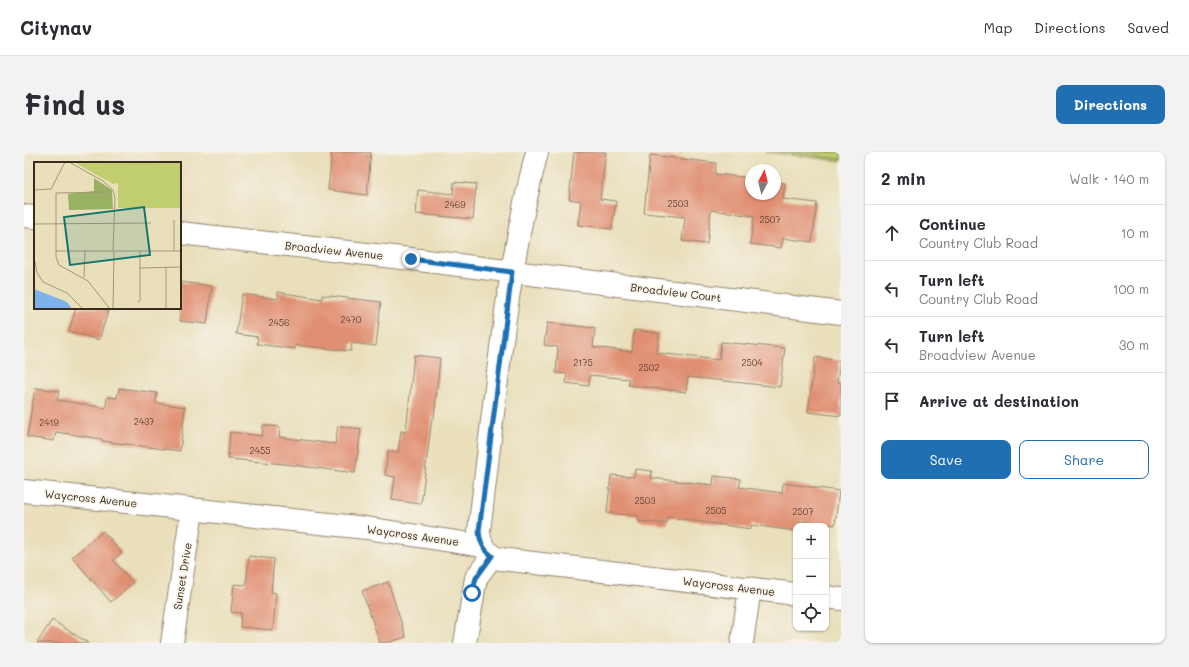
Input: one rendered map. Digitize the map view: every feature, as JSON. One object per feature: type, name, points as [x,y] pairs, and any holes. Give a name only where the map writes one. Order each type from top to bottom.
[{"type":"street","points":[[466,643],[476,578],[487,551],[480,541],[479,531],[512,272],[526,192],[537,152]]},
{"type":"street","points":[[24,216],[34,217]]},
{"type":"street","name":"Broadview Avenue","points":[[181,233],[512,272]]},
{"type":"street","name":"Broadview Court","points":[[512,272],[841,313]]},
{"type":"street","name":"Waycross Avenue","points":[[24,490],[192,510],[366,528],[487,551],[501,559],[793,594]]},
{"type":"street","name":"Sunset Drive","points":[[172,643],[192,510]]},
{"type":"street","points":[[742,643],[750,588]]},
{"type":"street","points":[[829,597],[841,599]]},
{"type":"green space","points":[[766,152],[841,152],[841,161]]},
{"type":"green space","points":[[788,152],[841,152],[841,159]]},
{"type":"building","points":[[332,152],[371,152],[367,195],[328,190]]},
{"type":"building","points":[[574,152],[606,152],[600,199],[616,201],[612,229],[578,225],[581,201],[569,199]]},
{"type":"building","points":[[650,155],[716,163],[715,174],[745,177],[745,200],[781,200],[781,183],[785,183],[783,199],[817,203],[812,242],[783,238],[781,248],[750,244],[754,216],[711,210],[707,244],[682,241],[685,217],[644,213]]},
{"type":"building","points":[[454,182],[476,184],[473,219],[416,214],[418,190],[453,194]]},
{"type":"building","points":[[181,282],[212,286],[207,324],[180,321]]},
{"type":"building","points":[[278,292],[322,299],[322,295],[381,302],[376,346],[352,343],[351,351],[295,345],[295,349],[257,344],[258,337],[236,334],[242,294],[278,299]]},
{"type":"building","points":[[76,309],[109,309],[99,340],[69,331]]},
{"type":"building","points":[[547,323],[595,328],[593,347],[632,352],[634,330],[659,333],[657,353],[719,360],[721,342],[785,348],[780,387],[688,377],[686,392],[628,385],[629,379],[590,375],[589,386],[566,383],[567,374],[556,373],[558,347],[544,345]]},
{"type":"building","points":[[414,355],[440,358],[434,418],[432,418],[421,504],[392,500],[395,477],[385,475],[388,451],[398,452],[401,431],[406,432]]},
{"type":"building","points":[[815,357],[840,361],[837,382],[841,383],[841,416],[808,412]]},
{"type":"building","points":[[35,388],[59,391],[57,400],[106,408],[107,397],[117,398],[119,388],[157,393],[156,403],[185,407],[180,451],[102,441],[102,439],[56,432],[54,441],[27,437]]},
{"type":"building","points":[[263,425],[280,427],[279,437],[335,444],[338,426],[361,429],[355,473],[285,464],[228,459],[230,432],[262,436]]},
{"type":"building","points":[[635,469],[652,471],[651,478],[713,485],[714,476],[741,479],[739,487],[782,493],[783,483],[839,491],[835,525],[829,524],[829,523],[800,521],[800,523],[793,523],[793,531],[751,525],[751,529],[667,517],[667,524],[638,521],[638,516],[607,513],[611,475],[634,477]]},
{"type":"building","points":[[103,531],[122,553],[113,560],[133,583],[111,602],[72,557]]},
{"type":"building","points":[[249,556],[274,559],[271,592],[276,593],[273,630],[240,627],[241,613],[231,612],[234,584],[246,585]]},
{"type":"building","points":[[388,582],[406,637],[387,643],[380,643],[362,591]]},
{"type":"building","points":[[52,620],[88,643],[37,643]]},
{"type":"route","points":[[411,259],[512,272],[479,531],[480,541],[484,550],[492,556],[476,578],[472,593]]}]
